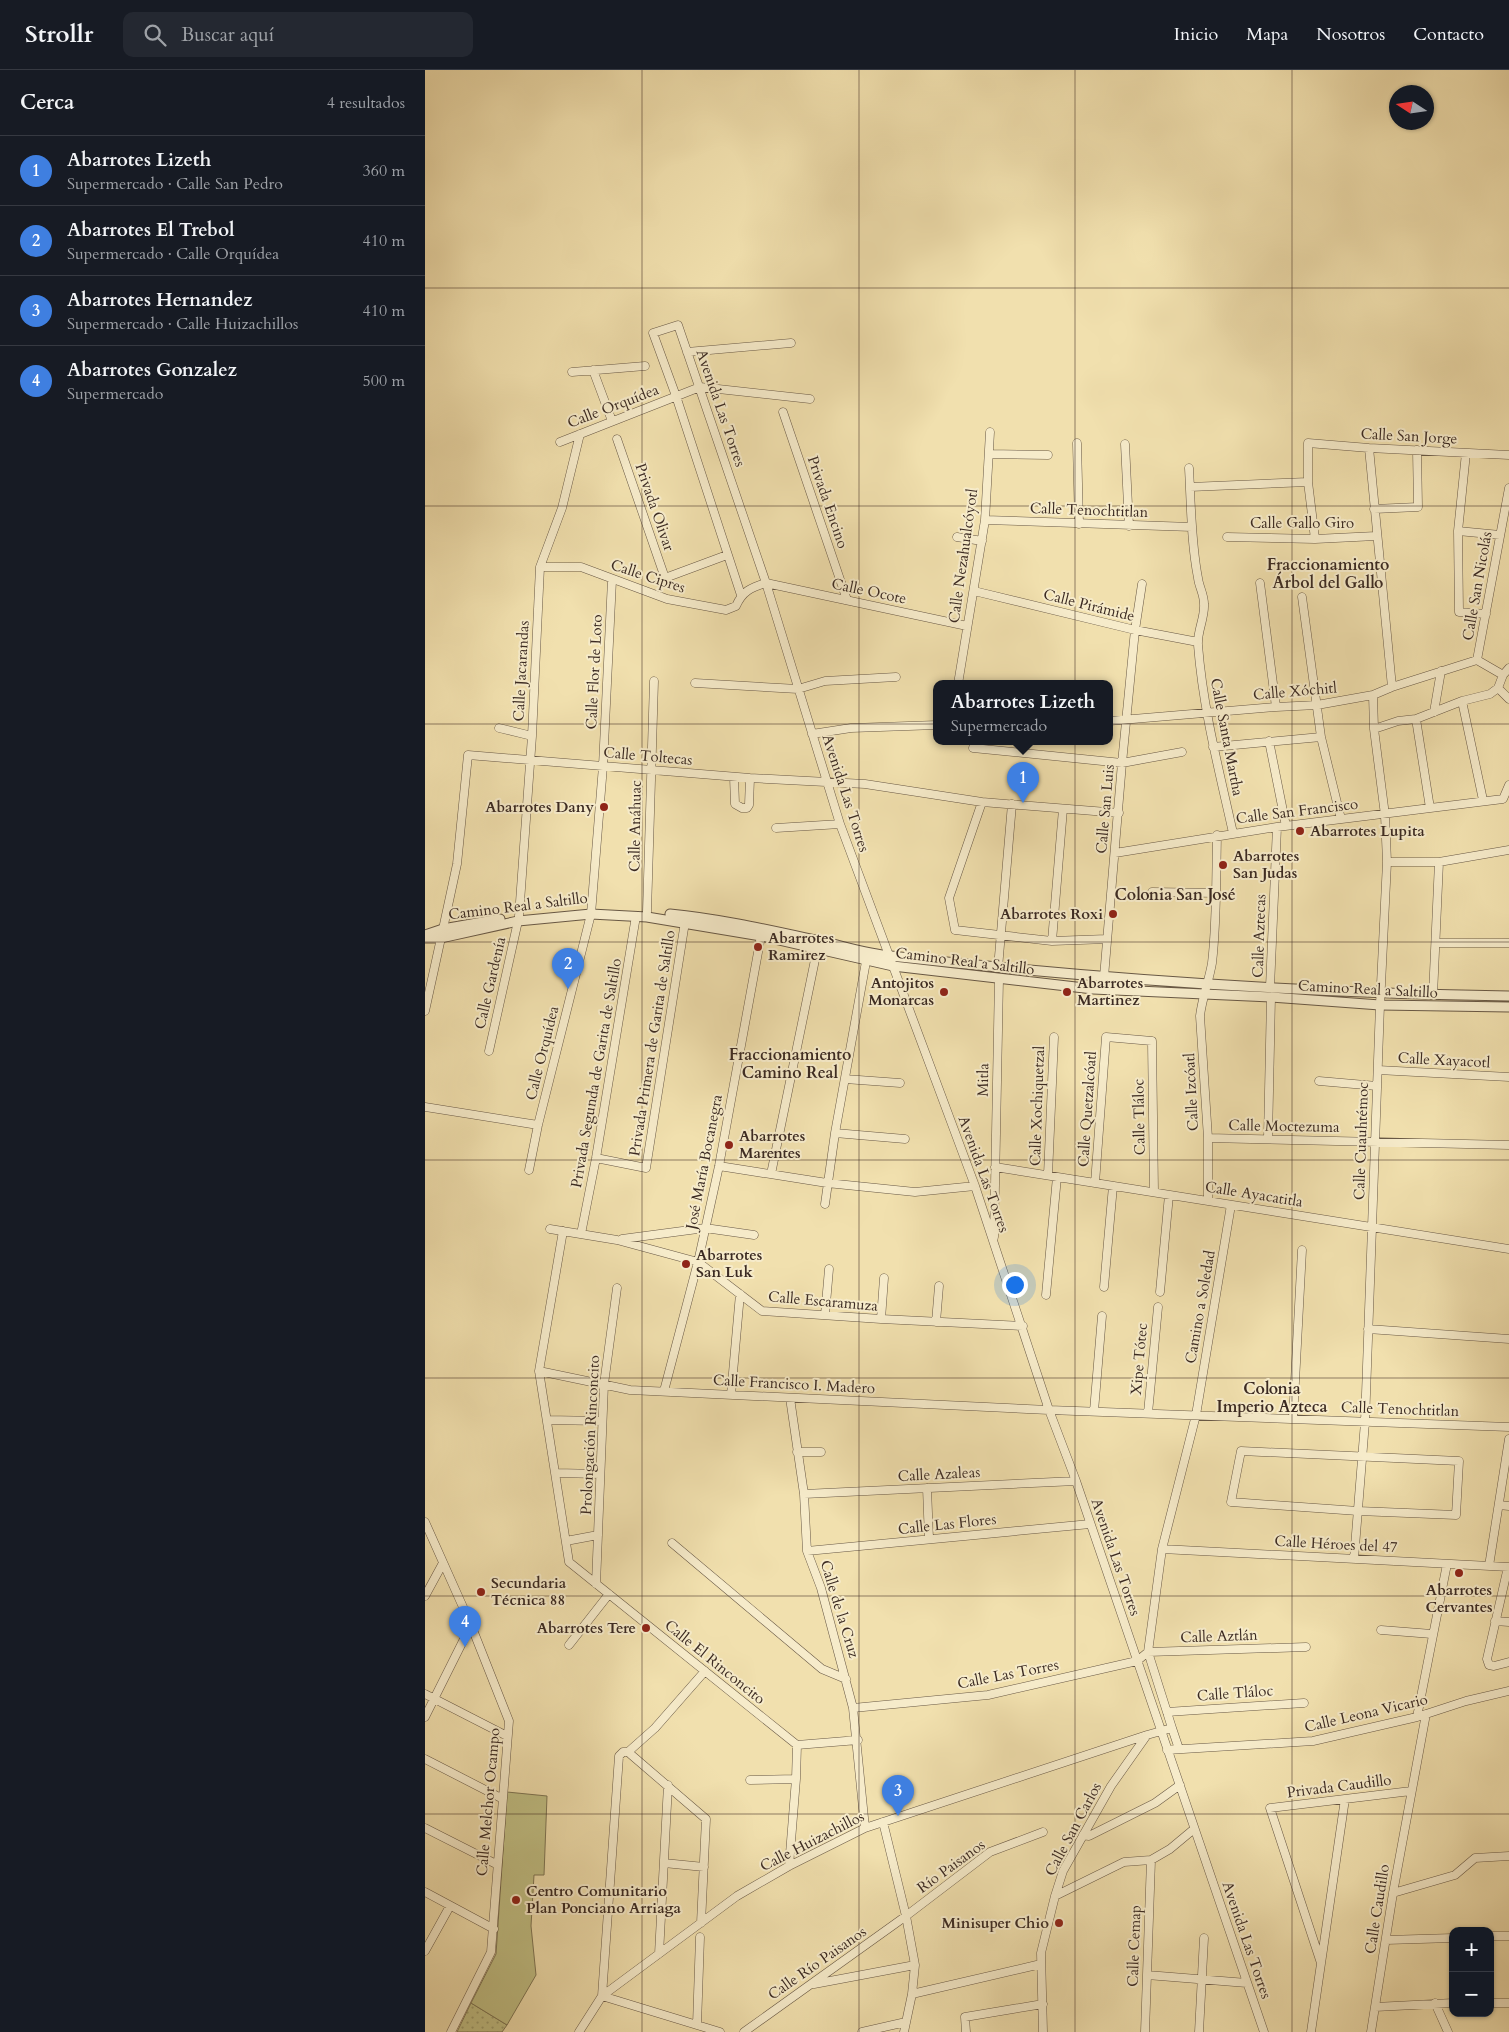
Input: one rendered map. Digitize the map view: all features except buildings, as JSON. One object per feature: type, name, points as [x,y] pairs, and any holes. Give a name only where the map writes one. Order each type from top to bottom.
[{"type":"street","name":"Avenida Las Torres","points":[[676,396],[653,333],[677,325],[766,583],[826,781],[975,1186],[1023,1326],[1049,1410],[1076,1481],[1264,2032]]},
{"type":"street","points":[[687,352],[791,343]]},
{"type":"street","points":[[572,372],[645,366]]},
{"type":"street","points":[[593,370],[612,421]]},
{"type":"street","points":[[699,387],[810,399]]},
{"type":"street","name":"Calle Orquídea","points":[[560,442],[699,387]]},
{"type":"street","points":[[676,396],[741,595]]},
{"type":"street","name":"Privada Encino","points":[[783,412],[847,600]]},
{"type":"street","name":"Calle Nezahualcóyotl","points":[[958,680],[985,520],[990,432]]},
{"type":"street","name":"Calle Jacarandas","points":[[519,919],[532,736],[540,567],[563,508],[580,434]]},
{"type":"street","name":"Privada Olivar","points":[[617,439],[665,578],[727,555]]},
{"type":"street","points":[[1077,443],[1079,524]]},
{"type":"street","name":"Calle San Jorge","points":[[1309,482],[1308,443],[1369,448],[1509,454]]},
{"type":"street","points":[[1125,444],[1129,526]]},
{"type":"street","points":[[1369,448],[1392,687]]},
{"type":"street","name":"Calle Gallo Giro","points":[[1374,509],[1418,507],[1417,450]]},
{"type":"street","points":[[1466,453],[1458,531],[1459,612],[1486,614]]},
{"type":"street","points":[[989,454],[1048,455]]},
{"type":"street","name":"Calle Santa Martha","points":[[1189,468],[1192,527],[1198,580],[1203,592],[1204,604],[1204,617],[1197,642],[1206,712],[1233,833]]},
{"type":"street","points":[[1190,487],[1309,482],[1315,539]]},
{"type":"street","name":"Calle San Nicolás","points":[[1503,675],[1477,660],[1509,488]]},
{"type":"street","name":"Calle Tenochtitlan","points":[[985,520],[1192,527]]},
{"type":"street","points":[[1458,531],[1500,535]]},
{"type":"street","name":"Calle Gallo Giro","points":[[1227,537],[1315,539],[1377,536]]},
{"type":"street","points":[[957,537],[982,541]]},
{"type":"street","name":"Calle Cipres","points":[[540,567],[581,567],[667,599],[727,610],[736,606],[741,595],[753,587],[766,583]]},
{"type":"street","name":"Calle Flor de Loto","points":[[591,912],[603,766],[612,580]]},
{"type":"street","name":"Calle Ocote","points":[[766,583],[967,626]]},
{"type":"street","points":[[1260,583],[1276,707]]},
{"type":"street","name":"Calle San Luis","points":[[1105,977],[1122,763],[1135,630],[1142,584]]},
{"type":"street","name":"Calle Pirámide","points":[[974,591],[1135,630],[1197,642]]},
{"type":"street","points":[[1302,597],[1321,737],[1341,820]]},
{"type":"street","name":"Calle Xóchitl","points":[[1113,721],[1206,712],[1317,705],[1373,696],[1392,687],[1477,660]]},
{"type":"street","points":[[1374,729],[1399,721],[1416,719],[1462,701],[1490,694],[1498,688],[1503,675],[1509,668]]},
{"type":"street","points":[[1434,712],[1441,671]]},
{"type":"street","points":[[695,683],[798,689],[825,681],[896,676]]},
{"type":"street","name":"Calle Anáhuac","points":[[647,912],[654,681]]},
{"type":"street","points":[[1498,688],[1509,699]]},
{"type":"street","name":"Calle Cuauhtémoc","points":[[1354,1558],[1365,1422],[1380,993],[1387,862],[1385,814],[1374,729],[1373,696]]},
{"type":"street","points":[[1462,701],[1483,800]]},
{"type":"street","points":[[1416,719],[1430,808]]},
{"type":"street","points":[[812,734],[851,728],[933,725]]},
{"type":"street","points":[[499,728],[532,736]]},
{"type":"street","points":[[1213,747],[1321,737]]},
{"type":"street","points":[[1269,741],[1287,826]]},
{"type":"street","points":[[973,748],[1122,763],[1182,752]]},
{"type":"street","name":"Calle Toltecas","points":[[442,934],[457,864],[468,755],[734,777],[865,784],[961,797],[982,802],[1119,813]]},
{"type":"street","points":[[734,777],[735,804],[742,808],[747,808],[749,804],[751,778]]},
{"type":"street","name":"Calle San Francisco","points":[[1115,853],[1277,826],[1341,820],[1483,800],[1503,799],[1509,784]]},
{"type":"street","points":[[982,802],[949,898],[955,930],[1053,941],[1107,939]]},
{"type":"street","points":[[998,968],[1011,804]]},
{"type":"street","points":[[1053,941],[1063,808]]},
{"type":"street","points":[[775,828],[841,824]]},
{"type":"street","name":"Calle Aztecas","points":[[1270,987],[1277,826]]},
{"type":"street","name":"Calle Izcóatl","points":[[1208,1201],[1208,1138],[1200,1016],[1212,961],[1217,835]]},
{"type":"street","points":[[1387,862],[1439,862],[1509,850]]},
{"type":"street","points":[[1433,995],[1439,862]]},
{"type":"street","points":[[1152,892],[1216,892]]},
{"type":"street","name":"Calle Orquídea","points":[[529,1170],[538,1125],[591,912]]},
{"type":"street","name":"Camino Real a Saltillo","points":[[425,937],[519,919],[591,912],[647,912],[687,916],[762,928],[867,956],[893,966],[999,979],[1093,989],[1271,997],[1380,1006],[1509,1007]]},
{"type":"street","name":"Camino Real a Saltillo","points":[[591,912],[685,922],[761,936],[817,950],[998,968],[1105,977],[1270,987],[1433,995],[1509,996]]},
{"type":"street","name":"Privada Segunda de Garita de Saltillo","points":[[581,1234],[596,1158],[636,916]]},
{"type":"street","name":"Calle Gardenía","points":[[489,1051],[519,919]]},
{"type":"street","name":"Privada Primera de Garita de Saltillo","points":[[596,1158],[645,1168],[685,922]]},
{"type":"street","points":[[425,1011],[442,934]]},
{"type":"street","name":"José María Bocanegra","points":[[664,1392],[698,1262],[719,1166],[761,936]]},
{"type":"street","points":[[1436,943],[1509,943]]},
{"type":"street","points":[[771,1174],[817,950]]},
{"type":"street","points":[[825,1204],[835,1133],[867,956]]},
{"type":"street","name":"Mitla","points":[[994,1242],[999,979]]},
{"type":"street","points":[[1268,1139],[1271,997]]},
{"type":"street","name":"Calle Xochiquetzal","points":[[1046,1295],[1053,1176],[1054,1037]]},
{"type":"street","name":"Calle Tláloc","points":[[1106,1037],[1152,1040],[1154,1192]]},
{"type":"street","name":"Calle Quetzalcóatl","points":[[1095,1183],[1106,1037]]},
{"type":"street","name":"Calle Xayacotl","points":[[1378,1070],[1509,1077]]},
{"type":"street","points":[[845,1079],[900,1083]]},
{"type":"street","points":[[1319,1081],[1377,1086]]},
{"type":"street","points":[[425,1107],[538,1125]]},
{"type":"street","points":[[835,1133],[905,1138]]},
{"type":"street","name":"Calle Moctezuma","points":[[1208,1138],[1509,1145]]},
{"type":"street","points":[[719,1166],[827,1183],[915,1192],[975,1186]]},
{"type":"street","name":"Calle Ayacatitla","points":[[995,1167],[1509,1248]]},
{"type":"street","points":[[1104,1287],[1113,1186]]},
{"type":"street","points":[[1159,1292],[1169,1195]]},
{"type":"street","name":"Camino a Soledad","points":[[1196,1415],[1231,1204]]},
{"type":"street","points":[[617,1240],[705,1228],[754,1235]]},
{"type":"street","name":"Calle Escaramuza","points":[[550,1229],[617,1240],[698,1262],[762,1311],[1023,1326]]},
{"type":"street","points":[[563,1231],[539,1371],[566,1542],[598,1535]]},
{"type":"street","points":[[1293,1419],[1302,1250]]},
{"type":"street","points":[[825,1315],[829,1270]]},
{"type":"street","points":[[881,1319],[884,1278]]},
{"type":"street","points":[[936,1322],[939,1286]]},
{"type":"street","name":"Prolongación Rinconcito","points":[[596,1584],[604,1384],[617,1288]]},
{"type":"street","points":[[731,1395],[740,1294]]},
{"type":"street","name":"Xipe Tótec","points":[[1148,1413],[1158,1307]]},
{"type":"street","points":[[1094,1411],[1102,1316]]},
{"type":"street","points":[[1368,1329],[1509,1338]]},
{"type":"street","name":"Calle Francisco I. Madero","points":[[539,1371],[630,1390],[1049,1410]]},
{"type":"street","name":"Calle de la Cruz","points":[[790,1398],[804,1494],[807,1551],[821,1588],[853,1708],[865,1828]]},
{"type":"street","name":"Calle Tenochtitlan","points":[[1049,1410],[1509,1428]]},
{"type":"street","points":[[1179,1749],[1148,1652],[1162,1549],[1196,1415]]},
{"type":"street","points":[[547,1420],[602,1421]]},
{"type":"street","points":[[1489,1566],[1509,1439]]},
{"type":"street","points":[[1241,1451],[1363,1456],[1459,1460],[1456,1515],[1358,1511],[1231,1502],[1241,1451]]},
{"type":"street","points":[[797,1452],[821,1452]]},
{"type":"street","points":[[556,1473],[600,1474]]},
{"type":"street","name":"Calle Azaleas","points":[[804,1494],[1076,1481]]},
{"type":"street","points":[[927,1488],[929,1539]]},
{"type":"street","points":[[1499,1505],[1509,1506]]},
{"type":"street","name":"Calle Melchor Ocampo","points":[[425,1522],[471,1626],[509,1720],[501,1798],[494,1929],[491,1952],[451,2032]]},
{"type":"street","name":"Calle Las Flores","points":[[807,1551],[1090,1524]]},
{"type":"street","name":"Calle El Rinconcito","points":[[566,1542],[569,1562],[797,1745]]},
{"type":"street","points":[[672,1543],[822,1669],[846,1679]]},
{"type":"street","name":"Calle Héroes del 47","points":[[1162,1549],[1508,1567]]},
{"type":"street","points":[[425,1596],[443,1563]]},
{"type":"street","points":[[1417,1717],[1447,1564]]},
{"type":"street","points":[[1508,1567],[1487,1659],[1489,1665],[1495,1666],[1509,1662]]},
{"type":"street","points":[[569,1645],[609,1594]]},
{"type":"street","points":[[1495,1621],[1509,1622]]},
{"type":"street","points":[[425,1717],[471,1626]]},
{"type":"street","points":[[1381,1630],[1433,1634]]},
{"type":"street","name":"Calle Aztlán","points":[[1148,1652],[1306,1647]]},
{"type":"street","points":[[1137,1661],[1148,1652]]},
{"type":"street","name":"Calle Las Torres","points":[[853,1708],[988,1695],[1137,1661]]},
{"type":"street","points":[[579,2032],[602,1996],[619,1756],[623,1752],[628,1752],[655,1728],[705,1671]]},
{"type":"street","name":"Calle Leona Vicario","points":[[1167,1750],[1313,1741],[1417,1717],[1509,1691]]},
{"type":"street","points":[[425,1694],[507,1736]]},
{"type":"street","name":"Calle Tláloc","points":[[1167,1712],[1304,1703]]},
{"type":"street","name":"Calle Caudillo","points":[[1371,2032],[1393,1892],[1426,1714]]},
{"type":"street","points":[[1147,1735],[1172,1728]]},
{"type":"street","name":"Calle Huizachillos","points":[[602,1996],[737,1896],[789,1866],[865,1828],[1147,1735]]},
{"type":"street","name":"Calle San Carlos","points":[[1043,2032],[1041,1954],[1055,1896],[1063,1872],[1111,1786],[1147,1735]]},
{"type":"street","points":[[789,1866],[797,1779],[797,1745],[857,1740]]},
{"type":"street","points":[[628,1752],[706,1819],[701,1923]]},
{"type":"street","points":[[425,1759],[501,1798]]},
{"type":"street","points":[[750,1780],[797,1779]]},
{"type":"street","points":[[659,1954],[668,1785]]},
{"type":"street","points":[[1083,1835],[1089,1836],[1155,1803],[1180,1785]]},
{"type":"street","name":"Privada Caudillo","points":[[1321,1963],[1270,1808],[1411,1791]]},
{"type":"street","points":[[1311,2032],[1345,1799]]},
{"type":"street","points":[[883,1822],[906,1916],[915,1965],[913,1994],[904,2032]]},
{"type":"street","points":[[425,1828],[496,1864]]},
{"type":"street","points":[[1055,1896],[1123,1862],[1151,1860],[1170,1849],[1194,1828]]},
{"type":"street","name":"Río Paisanos","points":[[906,1916],[990,1852],[1043,1832]]},
{"type":"street","points":[[1393,1892],[1455,1875],[1475,1858],[1509,1856]]},
{"type":"street","name":"Calle Cemap","points":[[1145,2032],[1151,1860]]},
{"type":"street","points":[[664,1863],[704,1867]]},
{"type":"street","points":[[425,1892],[494,1929]]},
{"type":"street","points":[[425,1951],[450,1906]]},
{"type":"street","name":"Calle Río Paisanos","points":[[744,2032],[906,1916]]},
{"type":"street","points":[[697,2025],[700,1936]]},
{"type":"street","points":[[1494,1936],[1509,1936]]},
{"type":"street","points":[[1199,2032],[1204,1938]]},
{"type":"street","points":[[1386,1940],[1449,1938]]},
{"type":"street","points":[[913,1994],[1041,1964]]},
{"type":"street","points":[[813,1984],[915,1965]]},
{"type":"street","points":[[1147,1975],[1247,1983]]},
{"type":"street","points":[[602,1996],[720,2032]]},
{"type":"street","points":[[1375,2008],[1449,2003]]},
{"type":"street","points":[[1494,2003],[1509,2003]]},
{"type":"street","points":[[966,2032],[965,2017],[1043,2004]]},
{"type":"street","points":[[1435,2004],[1448,2032]]},
{"type":"street","points":[[862,2032],[906,2022]]},
{"type":"shaded area","name":"Centro Comunitario Plan Ponciano Arriaga","points":[[507,1792],[547,1796],[544,1875],[534,1875],[531,1926],[536,1975],[507,2025],[471,2003],[496,1954]]},
{"type":"shaded area","points":[[471,2003],[507,2025],[502,2032],[457,2032]]},
{"type":"place","name":"Abarrotes Lizeth","points":[[1023,803]]},
{"type":"place","name":"Abarrotes Dany","points":[[604,807]]},
{"type":"place","name":"Abarrotes Lupita","points":[[1300,831]]},
{"type":"place","name":"Abarrotes San Judas","points":[[1223,865]]},
{"type":"place","name":"Abarrotes Roxi","points":[[1113,914]]},
{"type":"place","name":"Abarrotes Ramirez","points":[[758,947]]},
{"type":"place","name":"Abarrotes El Trebol","points":[[568,989]]},
{"type":"place","name":"Antojitos Monarcas","points":[[944,992]]},
{"type":"place","name":"Abarrotes Martinez","points":[[1067,992]]},
{"type":"place","name":"Abarrotes Marentes","points":[[729,1145]]},
{"type":"place","name":"Abarrotes San Luk","points":[[686,1264]]},
{"type":"place","name":"Abarrotes Cervantes","points":[[1459,1573]]},
{"type":"place","name":"Secundaria Técnica 88","points":[[481,1592]]},
{"type":"place","name":"Abarrotes Tere","points":[[646,1628]]},
{"type":"place","name":"Abarrotes Gonzalez","points":[[465,1647]]},
{"type":"place","name":"Abarrotes Hernandez","points":[[898,1816]]},
{"type":"place","name":"Centro Comunitario Plan Ponciano Arriaga","points":[[516,1900]]},
{"type":"place","name":"Minisuper Chio","points":[[1059,1923]]},
{"type":"district","name":"Fraccionamiento Árbol del Gallo","points":[[1328,574]]},
{"type":"district","name":"Colonia San José","points":[[1175,895]]},
{"type":"district","name":"Fraccionamiento Camino Real","points":[[790,1064]]},
{"type":"district","name":"Colonia Imperio Azteca","points":[[1272,1398]]}]
